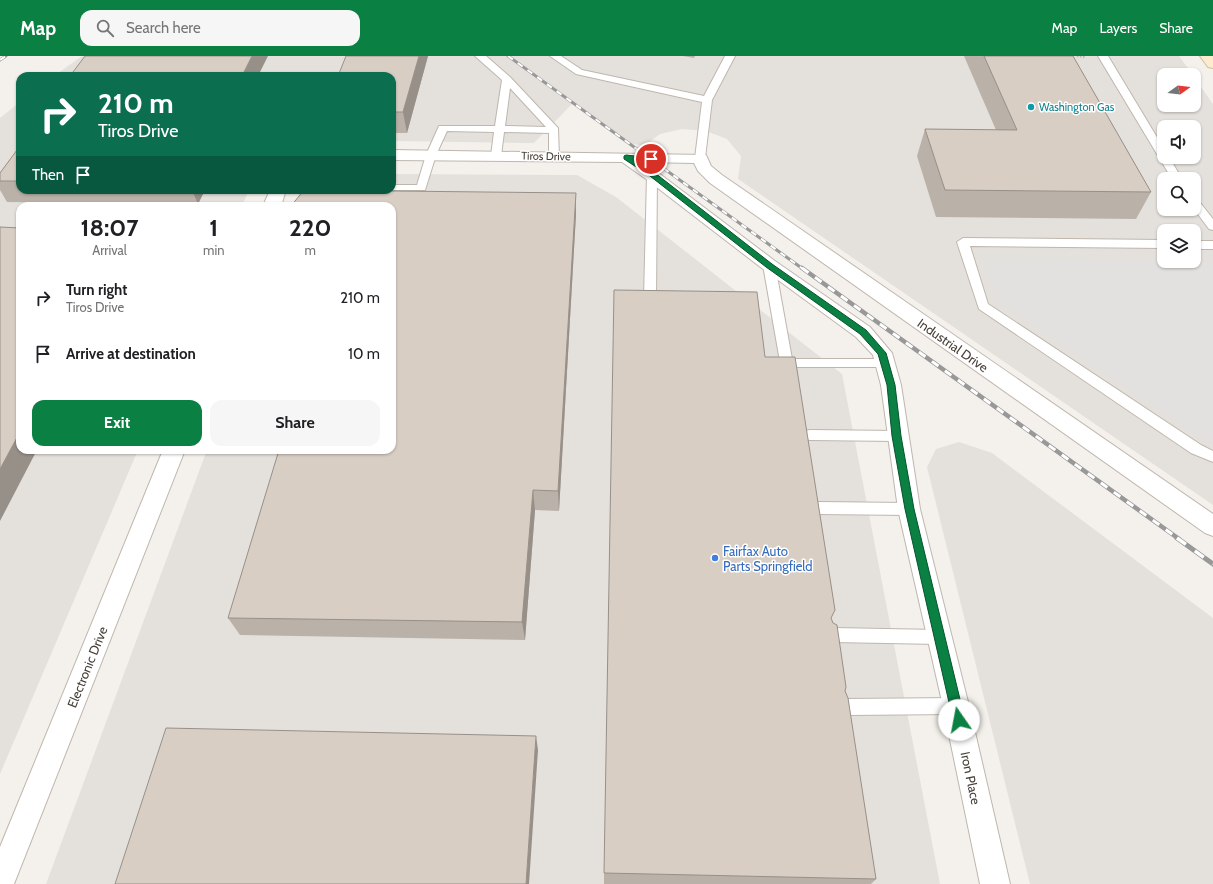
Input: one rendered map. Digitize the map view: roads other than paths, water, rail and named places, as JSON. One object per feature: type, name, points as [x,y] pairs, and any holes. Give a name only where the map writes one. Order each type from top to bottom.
[{"type":"street","points":[[1207,56],[1213,64]]},
{"type":"street","name":"Tiros Drive","points":[[396,155],[700,158]]},
{"type":"street","name":"Iron Place","points":[[626,158],[652,175],[769,266],[863,332],[882,353],[891,385],[897,436],[910,509],[956,706],[995,884]]},
{"type":"street","name":"Industrial Drive","points":[[700,158],[704,168],[716,179],[1213,526]]},
{"type":"street","name":"Electronic Drive","points":[[0,883],[172,454]]},
{"type":"lane","points":[[480,56],[507,79],[554,130],[554,157]]},
{"type":"lane","points":[[555,56],[578,72],[707,100]]},
{"type":"lane","points":[[700,158],[707,100],[730,56]]},
{"type":"lane","points":[[1103,56],[1173,172]]},
{"type":"lane","points":[[496,156],[507,79]]},
{"type":"lane","points":[[396,188],[421,188],[431,155],[443,128],[554,130]]},
{"type":"lane","points":[[650,299],[652,175]]},
{"type":"lane","points":[[1201,211],[1213,227]]},
{"type":"lane","points":[[1157,244],[963,242],[982,306],[1196,449],[1213,457]]},
{"type":"lane","points":[[1201,245],[1213,245]]},
{"type":"lane","points":[[769,266],[786,364],[886,364]]},
{"type":"lane","points":[[810,435],[897,436]]},
{"type":"lane","points":[[818,508],[910,509]]},
{"type":"lane","points":[[833,635],[939,637]]},
{"type":"lane","points":[[847,707],[956,706]]},
{"type":"railway","points":[[0,60],[6,56]]},
{"type":"railway","points":[[508,56],[803,269]]},
{"type":"railway","points":[[802,268],[1179,539]]},
{"type":"railway","points":[[1177,538],[1213,564]]},
{"type":"place","name":"Washington Gas","points":[[1031,107]]},
{"type":"place","name":"Fairfax Auto Parts Springfield","points":[[715,558]]}]
